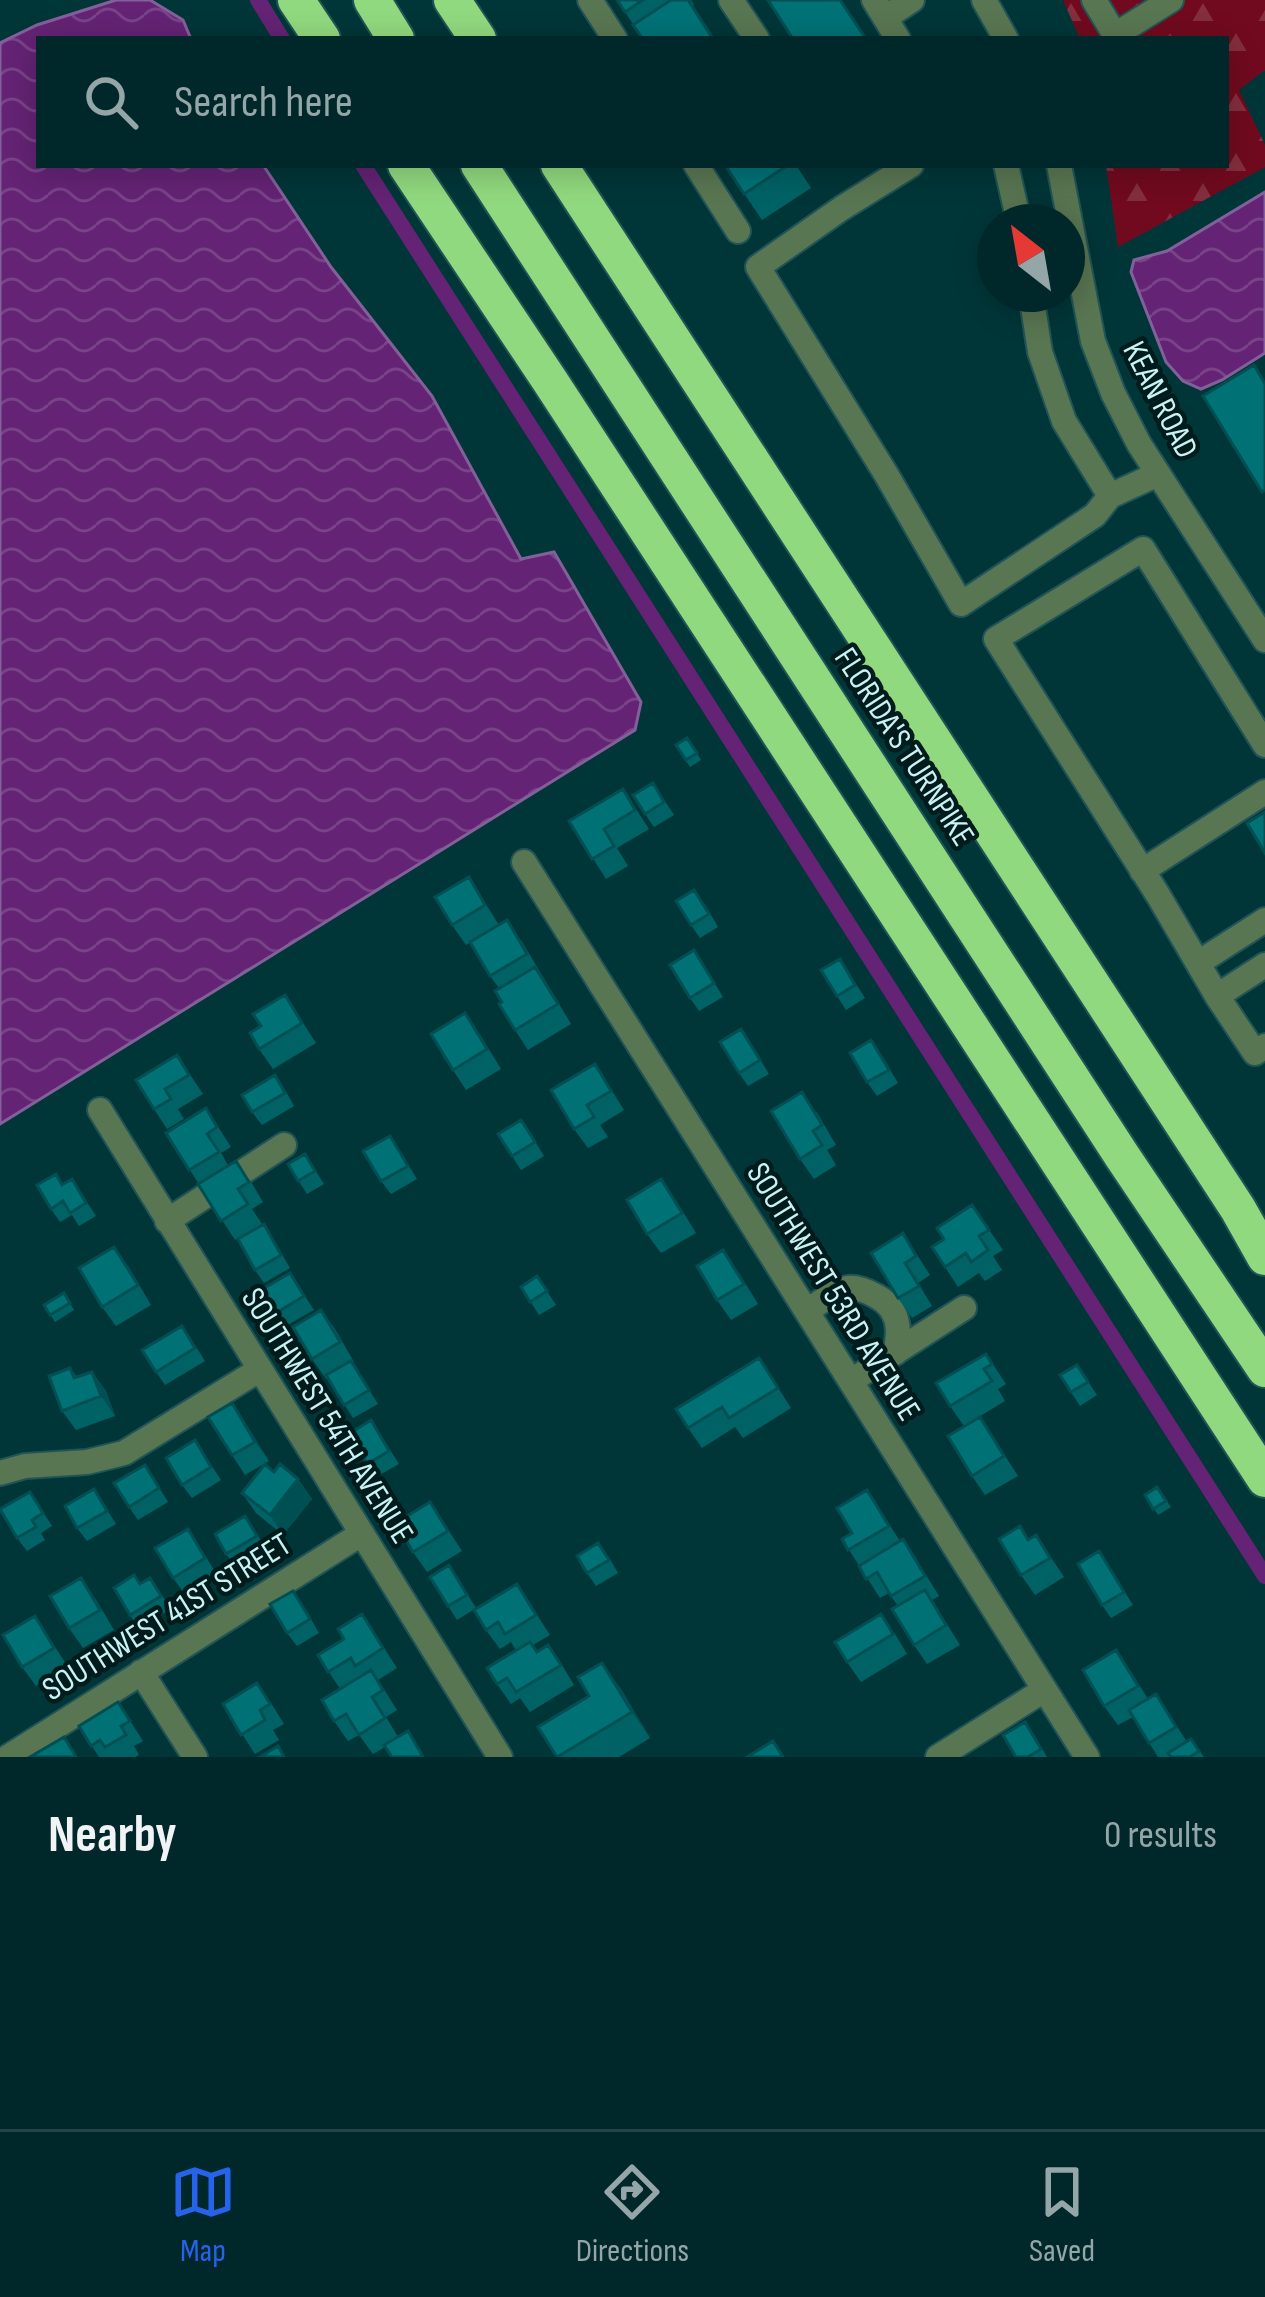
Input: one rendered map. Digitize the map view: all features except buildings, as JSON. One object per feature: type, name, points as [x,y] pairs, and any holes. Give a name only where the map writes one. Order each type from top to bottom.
[{"type":"highway","points":[[296,0],[320,36]]},
{"type":"highway","points":[[372,0],[394,36]]},
{"type":"highway","points":[[452,0],[476,36]]},
{"type":"highway","points":[[408,168],[1265,1479]]},
{"type":"highway","name":"FLORIDA'S TURNPIKE","points":[[481,168],[1265,1370]]},
{"type":"highway","name":"FLORIDA'S TURNPIKE","points":[[562,168],[1265,1257]]},
{"type":"highway","points":[[1238,1210],[1265,1241]]},
{"type":"street","points":[[590,0],[613,36]]},
{"type":"street","points":[[731,0],[755,36]]},
{"type":"street","points":[[886,19],[912,0]]},
{"type":"street","points":[[985,0],[1004,36]]},
{"type":"street","points":[[1094,0],[1115,34],[1171,0]]},
{"type":"street","points":[[698,168],[738,231]]},
{"type":"street","points":[[905,168],[758,267],[961,604],[1095,514],[1110,496],[1158,474]]},
{"type":"street","points":[[1007,168],[1015,204]]},
{"type":"street","name":"KEAN ROAD","points":[[1060,168],[1093,341],[1113,394],[1139,444],[1265,640]]},
{"type":"street","points":[[1034,312],[1040,352],[1064,421],[1110,496]]},
{"type":"street","points":[[1262,1056],[1217,996],[996,639],[1143,548],[1265,745]]},
{"type":"street","points":[[1142,871],[1265,792]]},
{"type":"street","name":"SOUTHWEST 53RD AVENUE","points":[[524,862],[1087,1757]]},
{"type":"street","points":[[1198,962],[1265,920]]},
{"type":"street","points":[[1217,996],[1265,965]]},
{"type":"street","name":"SOUTHWEST 54TH AVENUE","points":[[100,1110],[500,1757]]},
{"type":"street","points":[[166,1221],[284,1145]]},
{"type":"street","points":[[807,1312],[850,1287],[865,1290],[884,1300],[896,1316],[895,1353]]},
{"type":"street","points":[[850,1381],[964,1308]]},
{"type":"street","points":[[0,1473],[124,1453],[259,1370]]},
{"type":"street","name":"SOUTHWEST 41ST STREET","points":[[8,1757],[362,1534]]},
{"type":"street","points":[[141,1672],[195,1757]]},
{"type":"street","points":[[938,1757],[1044,1690]]},
{"type":"green space","points":[[1063,0],[1265,0],[1265,70],[1239,90],[1265,145],[1265,167],[1118,247],[1106,168],[1229,168],[1229,36],[1079,36]]},
{"type":"water","points":[[116,0],[150,0],[183,20],[190,36],[36,36],[36,168],[265,168],[331,267],[432,396],[521,559],[554,552],[641,702],[635,730],[0,1124],[0,43],[37,25]]},
{"type":"water","points":[[1265,192],[1265,353],[1201,389],[1183,381],[1166,362],[1131,272],[1134,260],[1167,251]]},
{"type":"waterway","points":[[258,0],[280,36]]},
{"type":"waterway","points":[[365,168],[1265,1576]]}]
